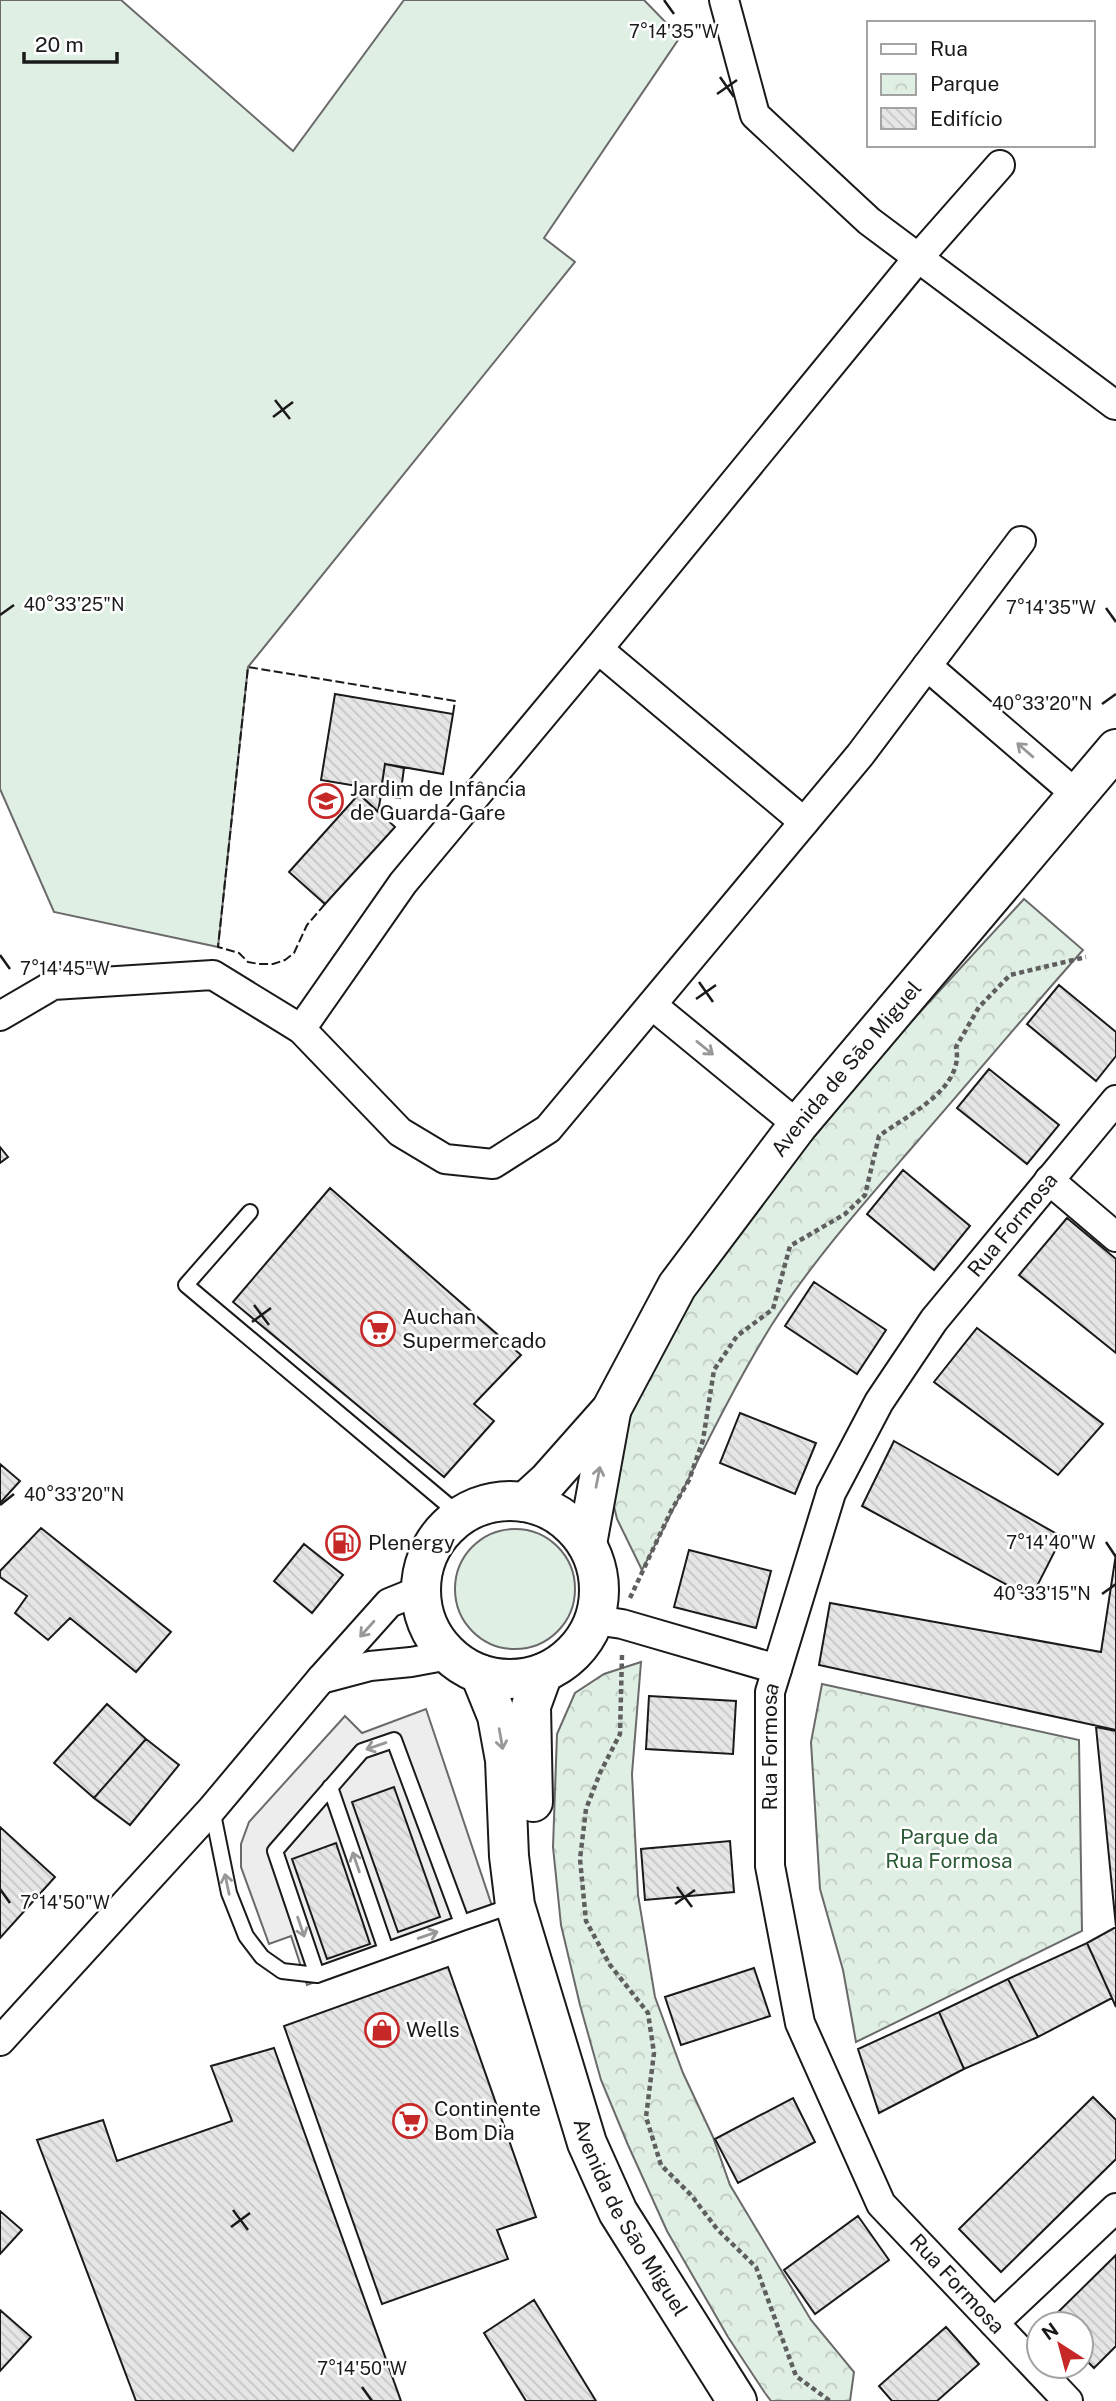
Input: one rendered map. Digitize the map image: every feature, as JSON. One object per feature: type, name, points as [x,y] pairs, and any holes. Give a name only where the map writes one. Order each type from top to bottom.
[{"type":"main road","name":"Avenida de São Miguel","points":[[525,1502],[548,1481],[611,1410],[677,1286],[798,1125],[1116,749]]},
{"type":"main road","name":"Avenida de São Miguel","points":[[587,1544],[611,1410]]},
{"type":"main road","points":[[525,1502],[549,1510],[570,1524],[587,1544],[597,1569],[599,1594],[595,1620],[582,1643],[565,1661],[543,1673],[522,1679],[500,1679],[464,1665],[433,1636],[424,1614],[421,1590],[426,1562],[440,1536],[461,1517],[481,1506],[525,1502]]},
{"type":"main road","name":"Avenida de São Miguel","points":[[464,1665],[497,1716],[505,1760],[509,1856],[515,1905],[587,2143],[618,2212],[737,2401]]},
{"type":"main road","name":"Avenida de São Miguel","points":[[543,1673],[531,1706],[531,1761],[537,1889],[551,2020]]},
{"type":"street","points":[[724,0],[755,115],[869,221],[1115,405]]},
{"type":"street","points":[[301,1029],[403,883],[918,258],[1000,165]]},
{"type":"street","points":[[0,1016],[53,985],[212,975],[301,1029],[400,1132],[445,1159],[493,1164],[548,1129],[860,755],[1021,541]]},
{"type":"street","points":[[598,649],[804,822]]},
{"type":"street","points":[[927,666],[1077,795]]},
{"type":"street","points":[[652,1005],[798,1125]]},
{"type":"street","name":"Rua Formosa","points":[[1068,2401],[881,2204],[800,2023],[770,1866],[770,1692],[831,1493],[878,1402],[934,1320],[1116,1100]]},
{"type":"street","points":[[1049,1180],[1116,1237]]},
{"type":"street","points":[[0,2041],[212,1809],[389,1603],[421,1590]]},
{"type":"street","points":[[595,1620],[622,1624],[777,1669]]},
{"type":"street","points":[[321,1679],[370,1666],[411,1662],[464,1665]]},
{"type":"street","points":[[994,2323],[1116,2208]]},
{"type":"lane","points":[[250,1212],[186,1285],[461,1517]]},
{"type":"lane","points":[[317,1975],[275,1851],[362,1751],[394,1740],[462,1923]]},
{"type":"lane","points":[[330,1787],[386,1950]]},
{"type":"lane","points":[[212,1809],[229,1894],[246,1936],[262,1957],[282,1971],[317,1975],[515,1905]]},
{"type":"green space","points":[[0,0],[121,0],[293,151],[404,0],[644,0],[680,37],[544,238],[575,262],[248,667],[218,947],[54,912],[0,789]]},
{"type":"green space","points":[[1024,899],[1083,950],[859,1209],[787,1302],[737,1386],[642,1570],[617,1519],[613,1502],[619,1434],[689,1287],[898,1036]]},
{"type":"green space","points":[[515,1529],[538,1534],[557,1547],[570,1566],[575,1589],[570,1612],[557,1631],[538,1644],[515,1649],[492,1644],[473,1631],[460,1612],[455,1589],[460,1566],[473,1547],[492,1534]]},
{"type":"green space","points":[[641,1662],[632,1774],[638,1895],[655,1997],[683,2073],[713,2137],[730,2185],[811,2320],[854,2372],[850,2401],[771,2401],[728,2337],[667,2231],[601,2080],[561,1925],[553,1847],[557,1734],[575,1693],[604,1674]]},
{"type":"green space","name":"Parque da Rua Formosa","points":[[822,1684],[1079,1740],[1082,1931],[856,2042],[843,1970],[820,1889],[811,1742]]},
{"type":"shaded area","points":[[426,1709],[495,1915],[307,1985],[291,1936],[269,1944],[241,1867],[241,1844],[249,1822],[345,1716],[362,1733]]},
{"type":"building","points":[[335,694],[453,714],[443,774],[385,764],[381,790],[321,780]]},
{"type":"building","points":[[385,764],[404,768],[400,798],[381,795],[378,812],[359,794],[360,786],[381,790]]},
{"type":"building","points":[[359,794],[395,827],[325,904],[289,872]]},
{"type":"building","points":[[1059,985],[1116,1032],[1116,1056],[1096,1081],[1027,1024]]},
{"type":"building","points":[[989,1069],[1059,1125],[1027,1164],[957,1108]]},
{"type":"building","points":[[0,1147],[8,1157],[0,1163]]},
{"type":"building","points":[[903,1170],[970,1226],[934,1270],[867,1214]]},
{"type":"building","name":"Auchan Supermercado","points":[[330,1188],[521,1355],[474,1404],[494,1421],[444,1477],[233,1302]]},
{"type":"building","points":[[1067,1218],[1116,1259],[1116,1353],[1019,1275]]},
{"type":"building","points":[[814,1282],[886,1330],[857,1374],[785,1326]]},
{"type":"building","points":[[977,1328],[1103,1424],[1058,1475],[934,1382]]},
{"type":"building","points":[[740,1413],[816,1443],[795,1494],[720,1463]]},
{"type":"building","points":[[894,1441],[1062,1537],[1031,1598],[862,1506]]},
{"type":"building","points":[[0,1464],[20,1481],[0,1503]]},
{"type":"building","points":[[41,1528],[171,1632],[136,1672],[70,1618],[48,1640],[15,1613],[27,1596],[0,1577],[0,1571]]},
{"type":"building","points":[[304,1544],[343,1575],[312,1613],[274,1581]]},
{"type":"building","points":[[689,1550],[771,1571],[756,1628],[674,1607]]},
{"type":"building","points":[[1116,1554],[1116,1730],[819,1665],[830,1603],[1101,1652]]},
{"type":"building","points":[[649,1696],[736,1701],[733,1754],[646,1749]]},
{"type":"building","points":[[107,1704],[146,1739],[94,1798],[54,1763]]},
{"type":"building","points":[[1096,1727],[1116,1731],[1116,1927]]},
{"type":"building","points":[[146,1739],[179,1765],[130,1825],[94,1798]]},
{"type":"building","points":[[394,1787],[440,1917],[398,1932],[352,1802]]},
{"type":"building","points":[[0,1827],[55,1877],[0,1938]]},
{"type":"building","points":[[730,1841],[734,1892],[645,1900],[641,1849]]},
{"type":"building","points":[[336,1843],[370,1944],[327,1959],[292,1859]]},
{"type":"building","points":[[1116,1927],[1116,2007],[1087,1943]]},
{"type":"building","points":[[1087,1943],[1112,1998],[1038,2037],[1008,1979]]},
{"type":"building","name":"Continente Bom Dia","points":[[448,1967],[536,2217],[497,2230],[508,2259],[382,2304],[284,2026]]},
{"type":"building","points":[[754,1968],[770,2016],[681,2045],[665,1997]]},
{"type":"building","points":[[1008,1979],[1038,2037],[964,2069],[939,2012]]},
{"type":"building","points":[[939,2012],[964,2069],[879,2113],[858,2049]]},
{"type":"building","points":[[274,2048],[401,2401],[136,2401],[37,2140],[103,2120],[117,2161],[232,2121],[211,2066]]},
{"type":"building","points":[[1093,2097],[1116,2120],[1116,2159],[1001,2272],[959,2229]]},
{"type":"building","points":[[793,2098],[815,2142],[738,2183],[715,2139]]},
{"type":"building","points":[[0,2211],[22,2230],[0,2254]]},
{"type":"building","points":[[858,2216],[889,2260],[815,2314],[784,2270]]},
{"type":"building","points":[[1116,2255],[1116,2346],[1095,2367],[1095,2310],[1060,2310]]},
{"type":"building","points":[[534,2300],[596,2401],[526,2401],[484,2333]]},
{"type":"building","points":[[0,2310],[31,2337],[0,2371]]},
{"type":"building","points":[[946,2327],[979,2364],[937,2401],[892,2401],[879,2386]]},
{"type":"fence","points":[[325,904],[307,925],[294,953],[285,960],[273,964],[248,962],[239,953],[218,947],[248,667],[455,701],[453,714]]},
{"type":"place","name":"Jardim de Infância de Guarda-Gare","points":[[326,801]]},
{"type":"place","name":"Auchan Supermercado","points":[[378,1329]]},
{"type":"place","name":"Plenergy","points":[[343,1543]]},
{"type":"place","name":"Wells","points":[[382,2030]]},
{"type":"place","name":"Continente Bom Dia","points":[[410,2121]]}]
